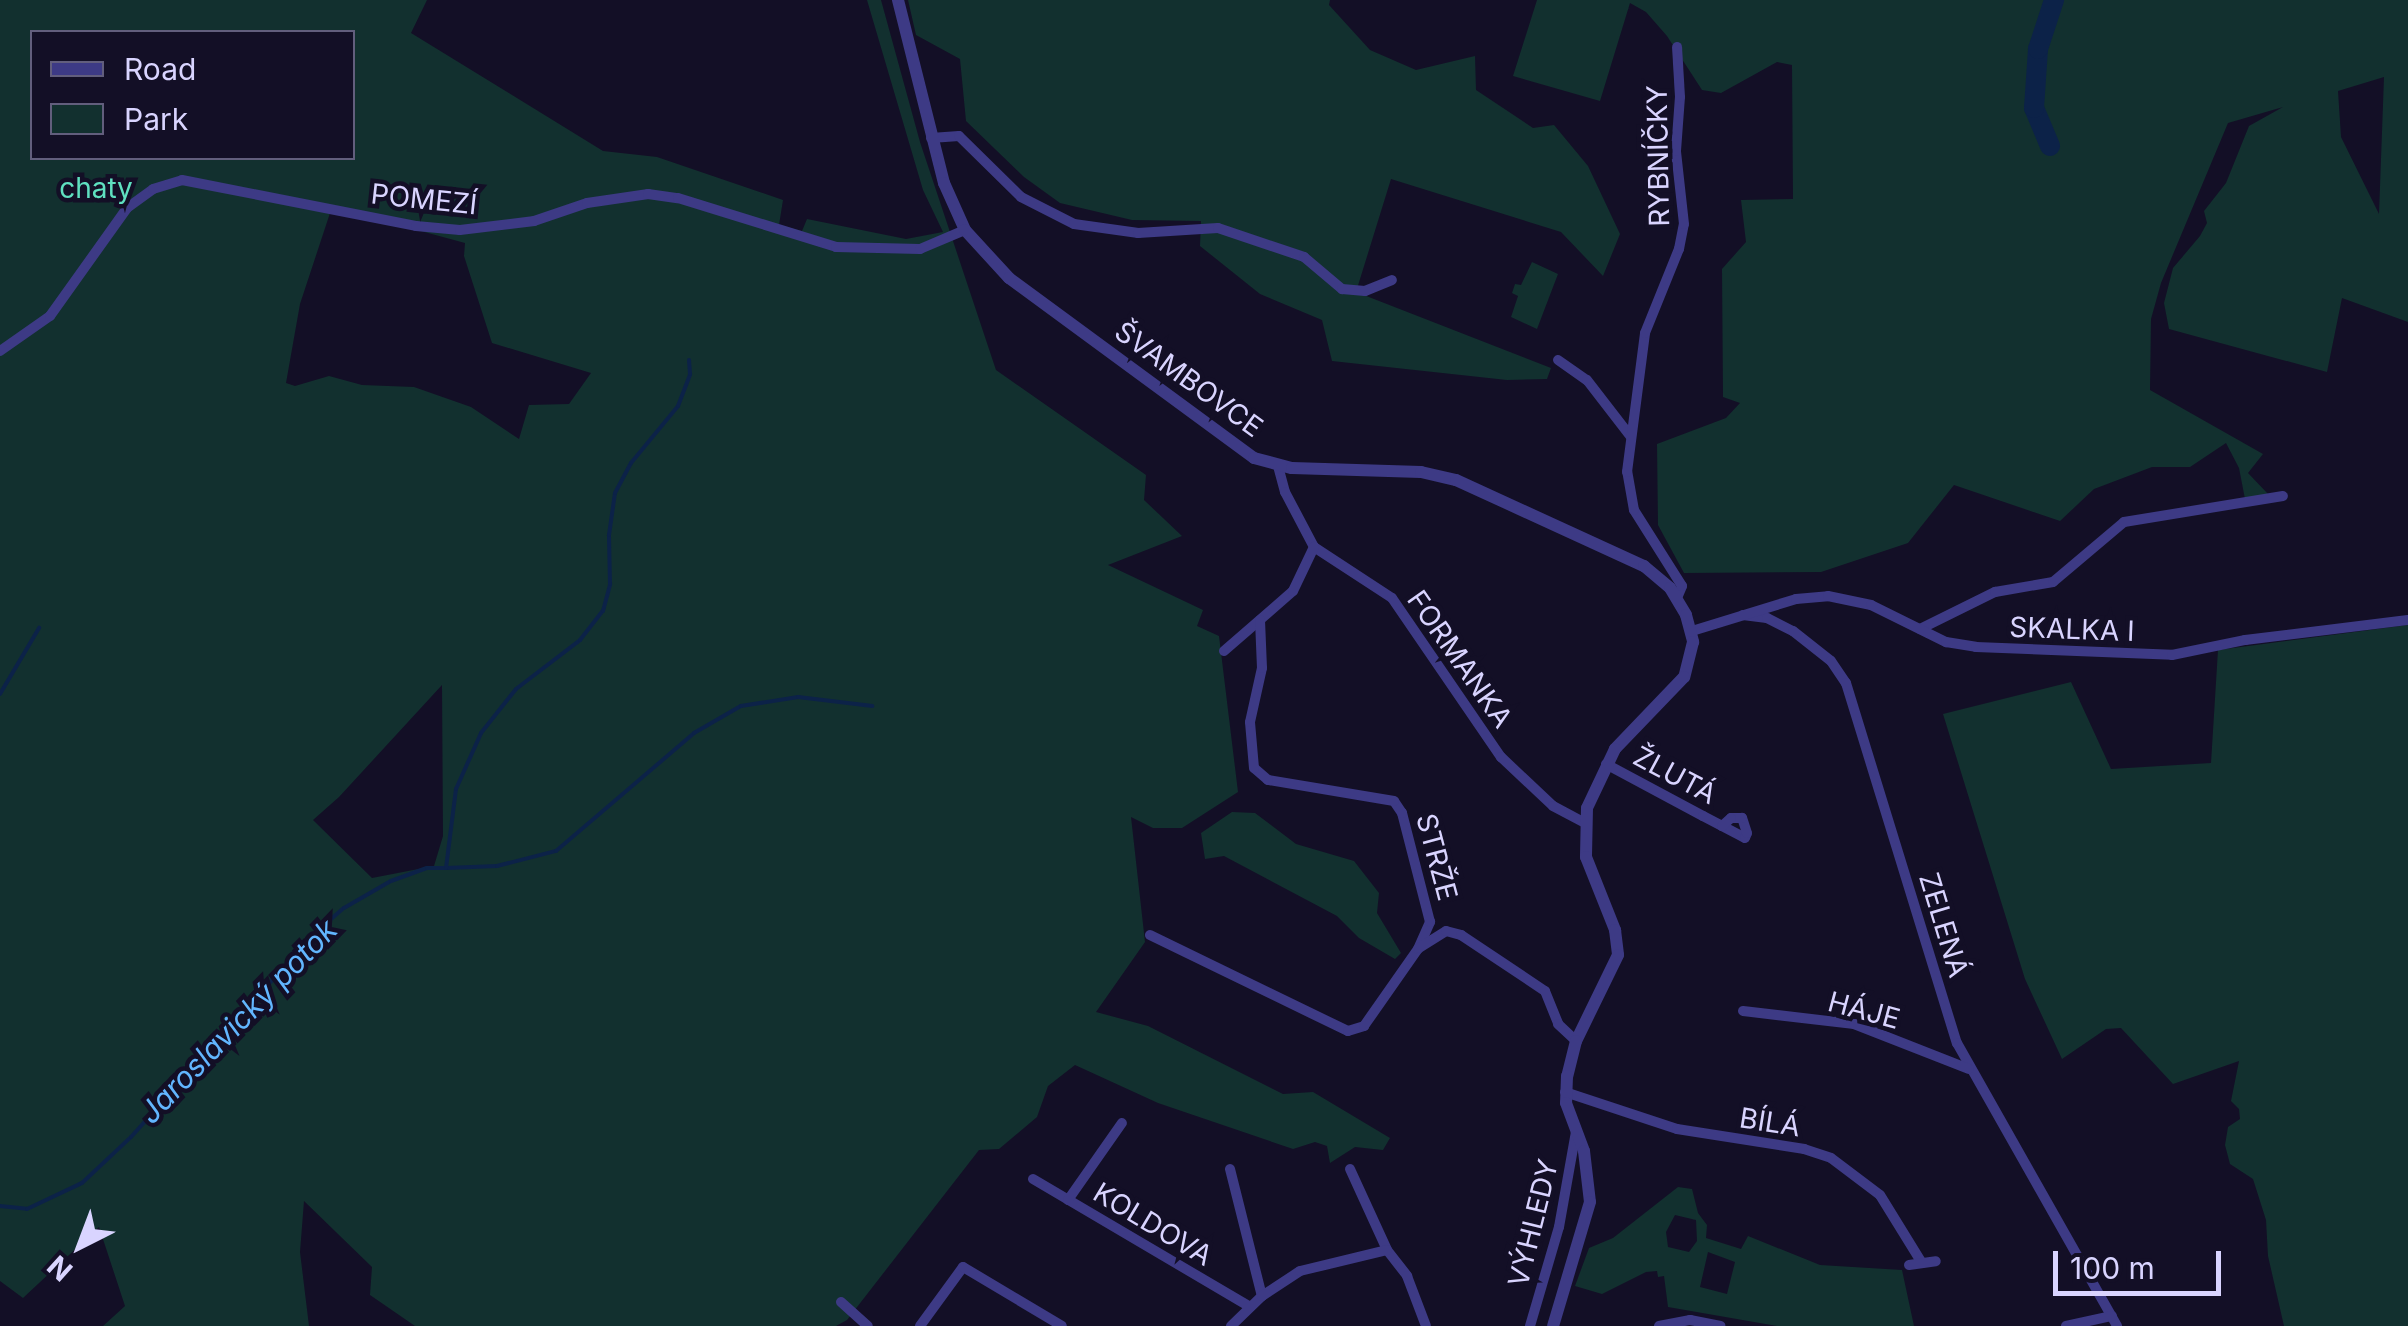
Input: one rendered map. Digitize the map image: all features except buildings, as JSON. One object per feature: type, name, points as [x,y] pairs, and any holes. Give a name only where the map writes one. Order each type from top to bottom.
[{"type":"street","name":"ŠVAMBOVCE","points":[[898,0],[944,183],[965,230],[1009,278],[1244,452],[1278,466],[1421,472],[1456,480],[1644,566],[1677,598]]},
{"type":"street","name":"RYBNÍČKY","points":[[1677,598],[1679,579],[1643,527],[1628,492],[1645,333],[1679,250],[1684,224],[1676,150],[1678,46]]},
{"type":"street","points":[[931,138],[960,136],[1021,197],[1074,224],[1138,233],[1218,228],[1304,256],[1342,289],[1365,291],[1392,280]]},
{"type":"street","name":"POMEZÍ","points":[[0,350],[50,316],[127,208],[152,189],[182,180],[400,224],[460,230],[534,220],[587,203],[648,194],[678,198],[836,248],[920,249],[965,230]]},
{"type":"street","points":[[1558,360],[1587,380],[1632,438]]},
{"type":"street","name":"FORMANKA","points":[[1278,466],[1285,492],[1314,547],[1392,598],[1500,757],[1553,806],[1585,823]]},
{"type":"street","points":[[1920,629],[1994,592],[2053,582],[2124,522],[2283,496]]},
{"type":"street","points":[[1224,651],[1300,583],[1314,547]]},
{"type":"street","name":"SKALKA I","points":[[1743,614],[1828,596],[1871,605],[1946,642],[1976,648],[2172,655],[2245,640],[2408,620]]},
{"type":"street","points":[[1553,1326],[1590,1202],[1586,1164],[1565,1092],[1576,1040],[1618,955],[1614,930],[1586,857],[1585,823],[1591,793],[1606,764],[1684,677],[1692,653],[1692,630],[1677,598]]},
{"type":"street","points":[[1692,630],[1743,614]]},
{"type":"street","name":"ZELENÁ","points":[[1743,614],[1767,618],[1817,648],[1846,683],[1924,939],[1970,1069],[2115,1321]]},
{"type":"street","name":"STRŽE","points":[[1150,935],[1348,1031],[1364,1026],[1418,949],[1430,918],[1399,806],[1386,798],[1268,780],[1254,768],[1250,722],[1262,668],[1260,620]]},
{"type":"street","name":"ŽLUTÁ","points":[[1606,764],[1722,826]]},
{"type":"street","points":[[1418,949],[1446,931],[1461,935],[1545,991],[1558,1024],[1576,1040]]},
{"type":"street","name":"HÁJE","points":[[1744,1012],[1854,1024],[1970,1069]]},
{"type":"street","name":"BÍLÁ","points":[[1565,1092],[1677,1129],[1832,1158],[1880,1196],[1922,1263]]},
{"type":"street","points":[[1068,1200],[1122,1123]]},
{"type":"street","name":"VÝHLEDY","points":[[1530,1326],[1559,1228],[1576,1130]]},
{"type":"street","points":[[1230,1169],[1262,1296]]},
{"type":"street","points":[[1350,1169],[1387,1250],[1407,1276],[1426,1326]]},
{"type":"street","name":"KOLDOVA","points":[[1033,1179],[1250,1308]]},
{"type":"street","points":[[1232,1326],[1262,1296],[1300,1271],[1387,1250]]},
{"type":"street","points":[[1909,1265],[1936,1260]]},
{"type":"street","points":[[920,1326],[963,1267],[1062,1326]]},
{"type":"street","points":[[841,1302],[868,1326]]},
{"type":"street","points":[[1659,1326],[1690,1320],[1720,1326]]},
{"type":"street","points":[[2066,1326],[2115,1321]]},
{"type":"green space","name":"chaty","points":[[0,0],[427,0],[411,33],[603,151],[657,157],[783,200],[779,225],[802,231],[807,219],[906,239],[943,232],[923,190],[867,0],[881,0],[920,142],[996,370],[1146,475],[1144,500],[1182,536],[1108,565],[1203,610],[1197,626],[1219,636],[1238,792],[1182,828],[1153,828],[1131,817],[1145,942],[1096,1012],[1148,1026],[1283,1094],[1313,1092],[1390,1138],[1383,1150],[1355,1147],[1330,1163],[1327,1146],[1315,1142],[1293,1149],[1158,1103],[1075,1065],[1048,1086],[1037,1117],[999,1149],[979,1150],[847,1320],[836,1326],[415,1326],[370,1295],[372,1267],[304,1201],[300,1252],[309,1326],[103,1326],[125,1306],[99,1227],[23,1298],[0,1281]],"holes":[[[332,207],[465,243],[464,256],[492,343],[591,373],[569,404],[529,405],[519,439],[471,407],[414,387],[362,385],[329,376],[295,386],[286,383],[300,304]],[[442,685],[443,836],[434,866],[372,878],[313,820]]]},
{"type":"green space","points":[[908,0],[1330,0],[1329,5],[1370,50],[1416,70],[1475,56],[1476,90],[1533,128],[1554,125],[1588,166],[1620,234],[1603,276],[1561,232],[1391,179],[1356,292],[1551,368],[1547,379],[1507,380],[1332,361],[1322,320],[1260,294],[1200,246],[1201,221],[1132,220],[1060,203],[1024,177],[966,121],[960,59],[916,35]]},
{"type":"green space","points":[[1537,0],[2408,0],[2408,322],[2342,298],[2327,372],[2169,329],[2164,303],[2173,268],[2207,223],[2204,211],[2226,183],[2249,126],[2283,107],[2228,123],[2161,283],[2151,319],[2150,390],[2263,454],[2248,473],[2269,495],[2245,499],[2239,468],[2226,443],[2190,467],[2152,467],[2094,489],[2060,521],[1954,485],[1908,543],[1821,572],[1684,573],[1658,525],[1657,444],[1726,418],[1740,403],[1723,397],[1722,269],[1746,242],[1741,200],[1793,199],[1792,65],[1777,62],[1721,93],[1702,90],[1667,36],[1646,12],[1630,3],[1600,101],[1513,76]],"holes":[[[2384,77],[2379,214],[2341,137],[2338,91]]]},
{"type":"green space","points":[[1532,262],[1558,274],[1537,329],[1511,317],[1518,296],[1512,293],[1515,284],[1521,285]]},
{"type":"green space","points":[[2408,625],[2408,1326],[2284,1326],[2268,1256],[2266,1220],[2253,1179],[2230,1164],[2225,1145],[2228,1127],[2240,1119],[2239,1109],[2231,1101],[2239,1061],[2173,1084],[2121,1028],[2106,1029],[2062,1059],[2025,979],[1943,714],[2071,682],[2111,769],[2211,763],[2218,650]]},
{"type":"green space","points":[[1232,812],[1255,813],[1296,844],[1354,861],[1379,893],[1377,913],[1401,953],[1395,959],[1359,938],[1337,916],[1224,856],[1205,859],[1201,833]]},
{"type":"green space","points":[[1678,1187],[1692,1189],[1698,1213],[1707,1225],[1706,1238],[1741,1249],[1748,1236],[1820,1265],[1902,1270],[1914,1326],[1777,1326],[1668,1307],[1664,1276],[1658,1277],[1657,1271],[1646,1272],[1602,1294],[1575,1286],[1589,1248],[1613,1238]],"holes":[[[1675,1215],[1696,1220],[1697,1241],[1689,1252],[1668,1247],[1666,1232]],[[1708,1252],[1735,1262],[1727,1294],[1700,1287]]]},
{"type":"waterway","points":[[2050,146],[2034,108],[2038,49],[2054,0]]},
{"type":"waterway","name":"Jaroslavický potok","points":[[0,1206],[27,1209],[82,1183],[131,1137],[315,933],[344,908],[391,881],[427,868],[446,868],[456,789],[481,733],[516,689],[580,640],[603,611],[610,584],[609,535],[615,493],[631,463],[678,406],[690,374],[689,360]]},
{"type":"waterway","points":[[0,694],[39,628]]},
{"type":"waterway","points":[[446,868],[497,866],[556,851],[694,733],[741,706],[798,697],[872,706]]}]
